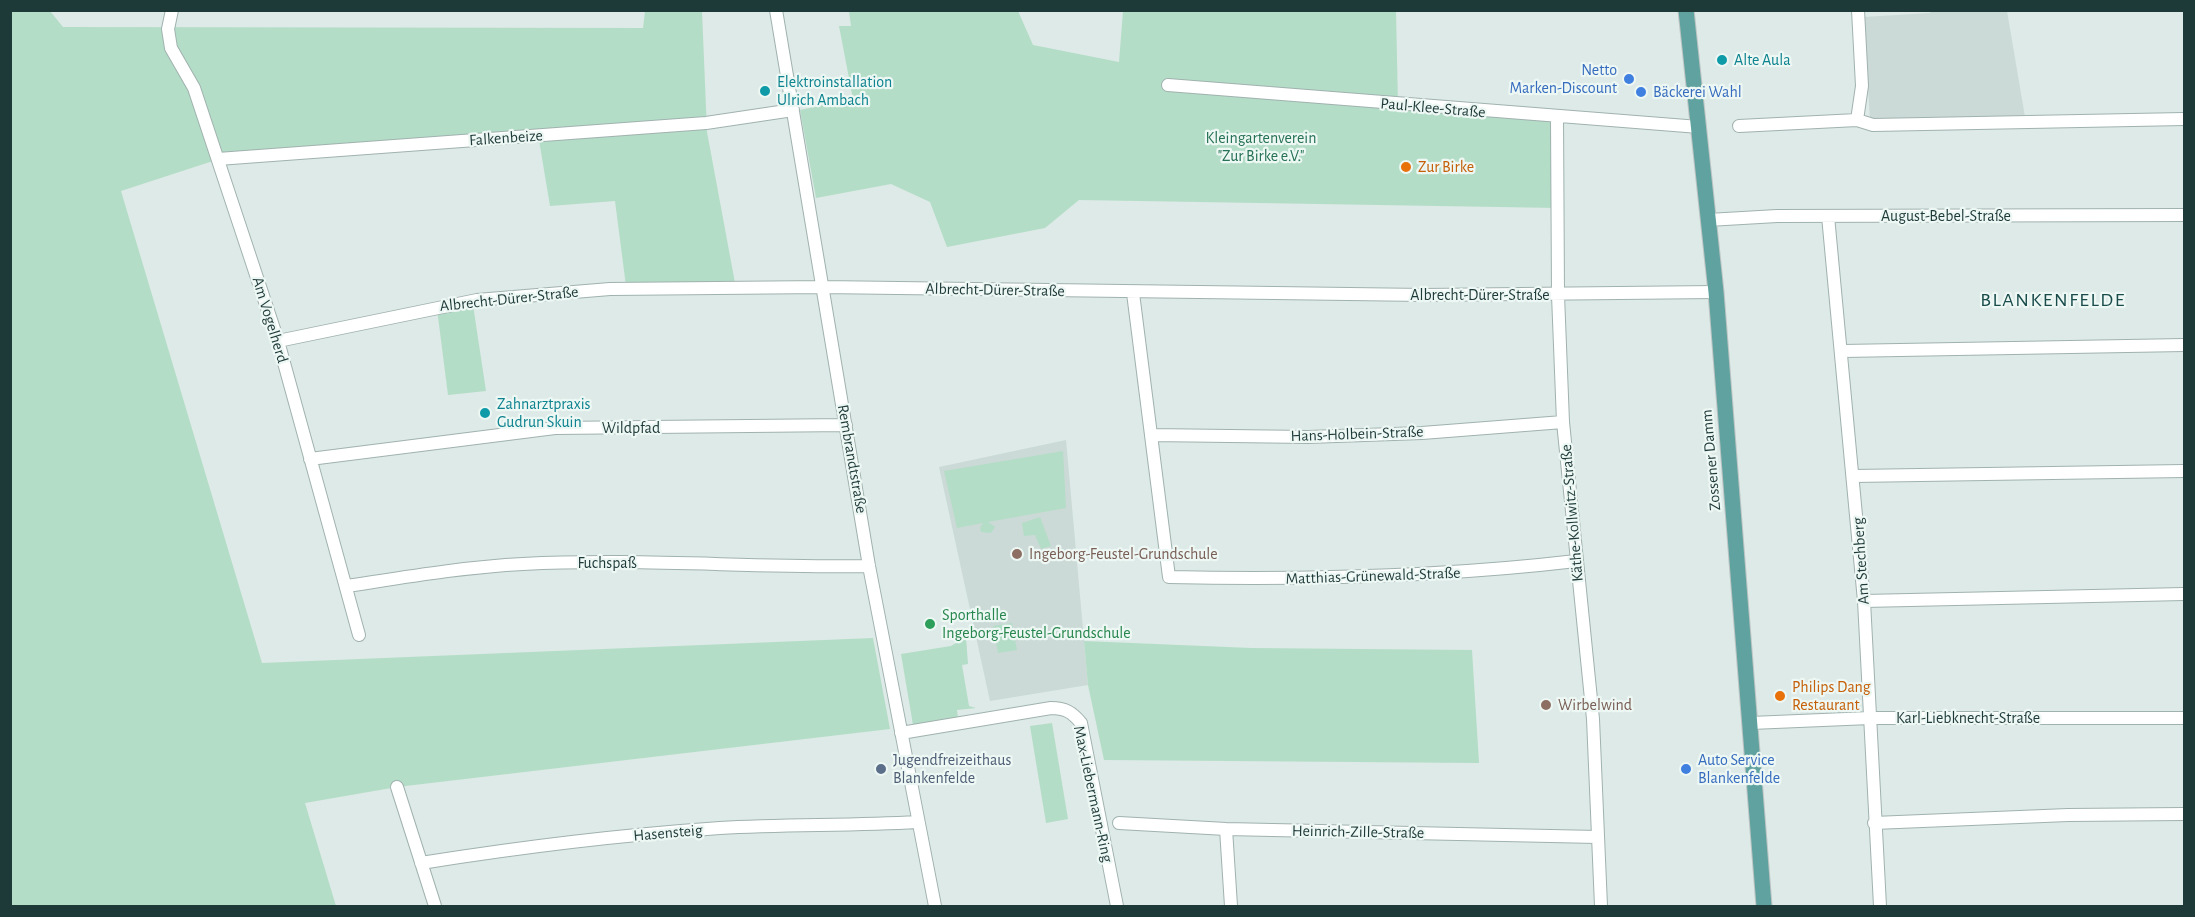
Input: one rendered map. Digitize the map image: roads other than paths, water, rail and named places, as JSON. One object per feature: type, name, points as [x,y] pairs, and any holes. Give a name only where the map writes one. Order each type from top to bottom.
[{"type":"main road","name":"Zossener Damm","points":[[1686,10],[1716,292],[1764,906]]},
{"type":"street","name":"Am Vogelherd","points":[[172,10],[168,29],[171,48],[194,88],[278,341],[347,586],[358,635]]},
{"type":"street","name":"Rembrandtstraße","points":[[776,10],[869,566],[935,906]]},
{"type":"street","points":[[1857,120],[1862,86],[1858,10]]},
{"type":"street","name":"Paul-Klee-Straße","points":[[1168,85],[1557,118],[1699,127]]},
{"type":"street","name":"Falkenbeize","points":[[219,159],[706,123],[793,110]]},
{"type":"street","name":"Käthe-Kollwitz-Straße","points":[[1557,118],[1558,295],[1563,422],[1593,719],[1601,906]]},
{"type":"street","points":[[1739,126],[1857,120],[1873,125],[2184,119]]},
{"type":"street","name":"August-Bebel-Straße","points":[[1708,220],[1828,216],[2184,215]]},
{"type":"street","name":"Am Stechberg","points":[[1828,216],[1843,351],[1864,601],[1880,906]]},
{"type":"street","name":"Albrecht-Dürer-Straße","points":[[278,341],[439,306],[518,296],[610,289],[823,287],[1133,293],[1558,295],[1716,292]]},
{"type":"street","points":[[1133,293],[1151,435]]},
{"type":"street","points":[[1843,351],[2184,345]]},
{"type":"street","name":"Hans-Holbein-Straße","points":[[1151,435],[1308,437],[1422,433],[1563,422]]},
{"type":"street","name":"Wildpfad","points":[[310,459],[555,428],[846,425]]},
{"type":"street","name":"Matthias-Grünewald-Straße","points":[[1151,435],[1169,577],[1304,580],[1420,576],[1576,561]]},
{"type":"street","points":[[1854,476],[2184,471]]},
{"type":"street","name":"Fuchspaß","points":[[347,586],[447,570],[524,564],[600,562],[869,566]]},
{"type":"street","points":[[1864,601],[2184,594]]},
{"type":"street","name":"Max-Liebermann-Ring","points":[[901,733],[1051,708],[1062,708],[1073,713],[1081,723],[1117,906]]},
{"type":"street","name":"Karl-Liebknecht-Straße","points":[[1751,723],[1870,718],[2184,718]]},
{"type":"street","points":[[397,787],[435,906]]},
{"type":"street","points":[[1874,823],[2068,815],[2184,814]]},
{"type":"street","name":"Hasensteig","points":[[421,863],[545,843],[618,836],[722,828],[917,822]]},
{"type":"street","name":"Heinrich-Zille-Straße","points":[[1119,823],[1226,829],[1597,837]]},
{"type":"street","points":[[1226,829],[1231,906]]},
{"type":"place","name":"Alte Aula","points":[[1722,60]]},
{"type":"place","name":"Netto Marken-Discount","points":[[1629,79]]},
{"type":"place","name":"Elektroinstallation Ulrich Ambach","points":[[765,91]]},
{"type":"place","name":"Bäckerei Wahl","points":[[1641,92]]},
{"type":"place","name":"Zur Birke","points":[[1406,167]]},
{"type":"place","name":"Zahnarztpraxis Gudrun Skuin","points":[[485,413]]},
{"type":"place","name":"Ingeborg-Feustel-Grundschule","points":[[1017,554]]},
{"type":"place","name":"Sporthalle Ingeborg-Feustel-Grundschule","points":[[930,624]]},
{"type":"place","name":"Philips Dang Restaurant","points":[[1780,696]]},
{"type":"place","name":"Wirbelwind","points":[[1546,705]]},
{"type":"place","name":"Jugendfreizeithaus Blankenfelde","points":[[881,769]]},
{"type":"place","name":"Auto Service Blankenfelde","points":[[1686,769]]},
{"type":"district","name":"BLANKENFELDE","points":[[2053,300]]},
{"type":"park label","name":"Kleingartenverein \"Zur Birke e.V.\"","points":[[1261,147]]}]
